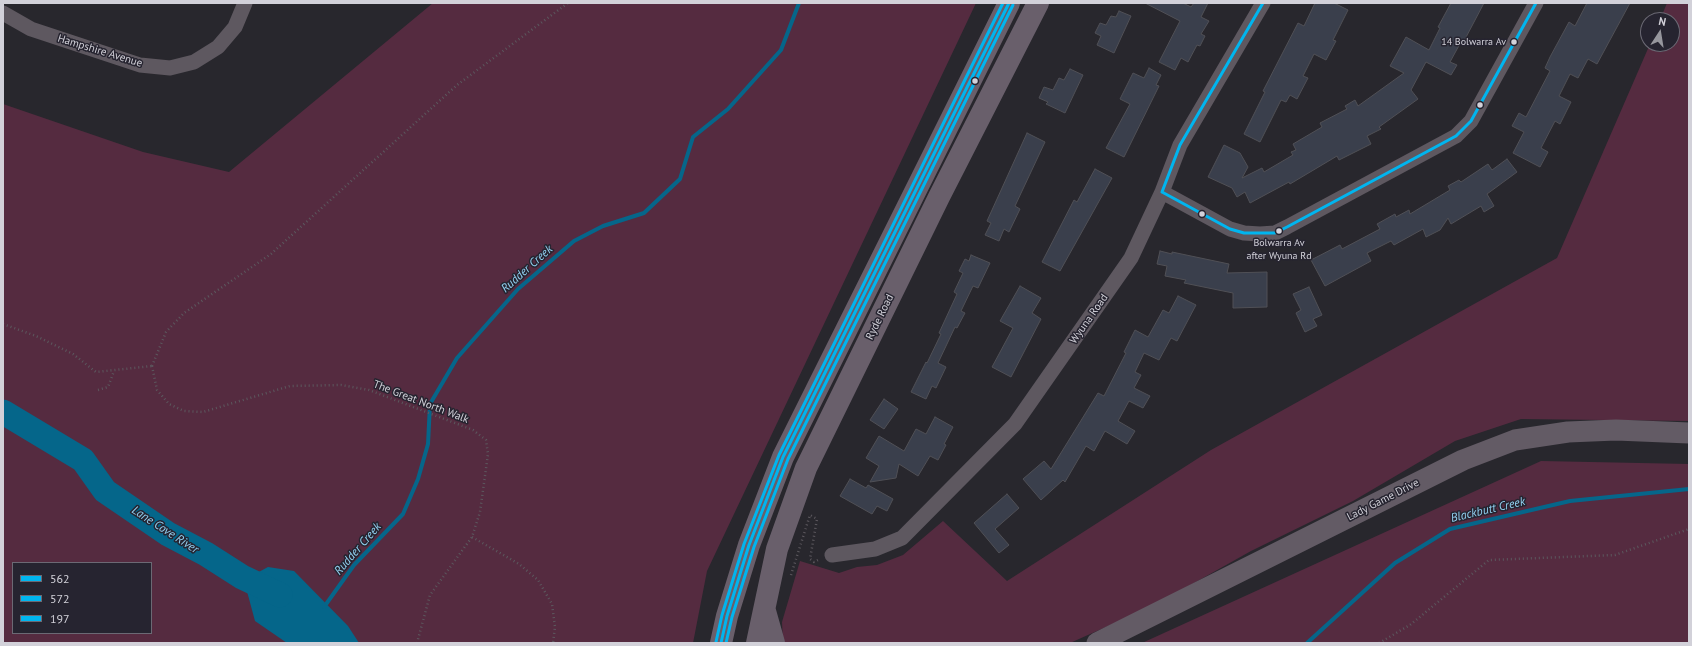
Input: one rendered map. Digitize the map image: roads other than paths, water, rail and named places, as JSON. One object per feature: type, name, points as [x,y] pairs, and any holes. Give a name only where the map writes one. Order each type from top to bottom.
[{"type":"highway","points":[[721,643],[727,616],[749,545],[783,457],[1009,3]]},
{"type":"highway","name":"Ryde Road","points":[[757,643],[777,549],[806,468],[939,196],[1038,3]]},
{"type":"highway","points":[[764,608],[774,643]]},
{"type":"main road","name":"Lady Game Drive","points":[[1097,643],[1463,460],[1515,440],[1568,432],[1616,430],[1689,433]]},
{"type":"street","name":"Hampshire Avenue","points":[[3,13],[31,29],[133,63],[170,68],[194,62],[218,47],[235,27],[245,3]]},
{"type":"street","name":"Wyuna Road","points":[[832,555],[875,549],[902,538],[1014,424],[1131,258],[1162,192],[1180,146],[1263,3]]},
{"type":"street","points":[[1162,192],[1230,229],[1244,233],[1275,233],[1287,227],[1456,136],[1471,121],[1536,3]]},
{"type":"water","points":[[268,567],[294,571],[348,626],[359,643],[287,643],[255,621],[245,584],[255,574]]},
{"type":"waterway","name":"Rudder Creek","points":[[324,607],[354,565],[403,514],[418,479],[428,444],[430,404],[457,358],[518,289],[574,241],[603,226],[644,213],[680,179],[693,137],[728,109],[781,50],[799,3]]},
{"type":"waterway","name":"Lane Cove River","points":[[3,412],[83,460],[105,491],[168,534],[206,554],[242,577],[280,595]]},
{"type":"waterway","name":"Blackbutt Creek","points":[[1307,643],[1395,563],[1450,529],[1570,501],[1689,489]]},
{"type":"place","name":"14 Bolwarra Av","points":[[1514,42]]},
{"type":"place","name":"Bolwarra Av after Wyuna Rd","points":[[1279,231]]}]
